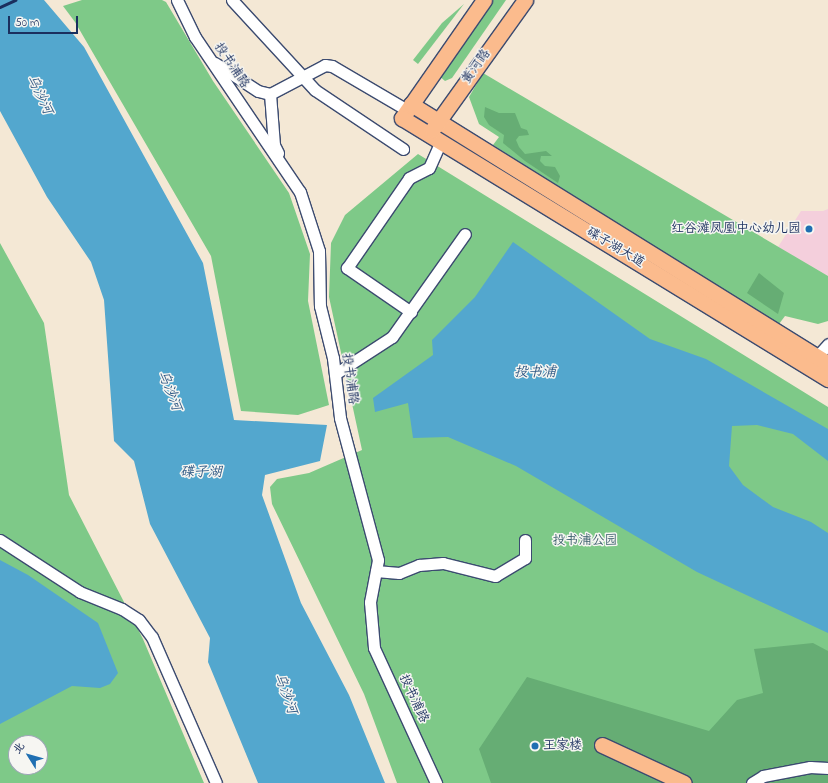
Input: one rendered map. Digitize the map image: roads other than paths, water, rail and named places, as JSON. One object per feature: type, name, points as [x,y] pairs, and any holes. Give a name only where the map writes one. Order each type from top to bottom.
[{"type":"main road","points":[[407,111],[484,0]]},
{"type":"main road","name":"黄河路","points":[[435,138],[438,122],[525,0]]},
{"type":"main road","name":"碟子湖大道","points":[[407,111],[438,122],[817,362],[828,379]]},
{"type":"main road","name":"碟子湖大道","points":[[407,111],[435,138],[817,362]]},
{"type":"main road","points":[[602,745],[684,783]]},
{"type":"street","name":"投书浦路","points":[[177,0],[195,37],[209,59],[300,192],[319,251],[320,306],[335,374],[340,418],[378,560],[370,602],[374,648],[436,783]]},
{"type":"street","points":[[232,0],[315,90],[403,149]]},
{"type":"street","points":[[209,59],[258,91],[270,94],[325,65],[332,66],[407,111]]},
{"type":"street","points":[[270,94],[274,145],[300,192]]},
{"type":"street","points":[[411,312],[347,268],[409,178],[429,168],[435,138]]},
{"type":"street","points":[[335,374],[392,337],[465,234]]},
{"type":"street","points":[[817,362],[828,344]]},
{"type":"street","points":[[0,540],[80,592],[122,609],[139,620],[152,637],[216,783]]},
{"type":"street","points":[[376,571],[400,573],[419,565],[443,562],[495,576],[525,558],[525,540]]},
{"type":"street","points":[[752,783],[763,776],[810,767],[828,768]]},
{"type":"water","name":"碟子湖","points":[[0,0],[44,0],[84,47],[203,263],[234,420],[327,425],[320,461],[265,475],[262,495],[301,603],[349,695],[385,783],[258,783],[208,662],[210,638],[150,524],[134,461],[114,441],[104,300],[91,262],[47,197],[0,111]]},
{"type":"water","name":"投书浦","points":[[513,242],[650,339],[706,359],[828,429],[828,461],[793,434],[757,425],[732,426],[729,466],[743,485],[773,507],[811,522],[828,533],[828,633],[697,572],[516,466],[448,437],[413,438],[408,403],[375,412],[373,398],[433,355],[432,340],[475,297]]},
{"type":"water","points":[[0,560],[28,575],[98,623],[118,673],[110,684],[100,688],[72,686],[0,724]]},
{"type":"railway","points":[[0,7],[15,0]]},
{"type":"place","name":"红谷滩凤凰中心幼儿园","points":[[809,229]]},
{"type":"place","name":"王家楼","points":[[535,746]]},
{"type":"water label","name":"乌沙河","points":[[39,95]]},
{"type":"water label","name":"乌沙河","points":[[169,391]]},
{"type":"water label","name":"乌沙河","points":[[285,694]]},
{"type":"park label","name":"投书浦公园","points":[[585,541]]}]
